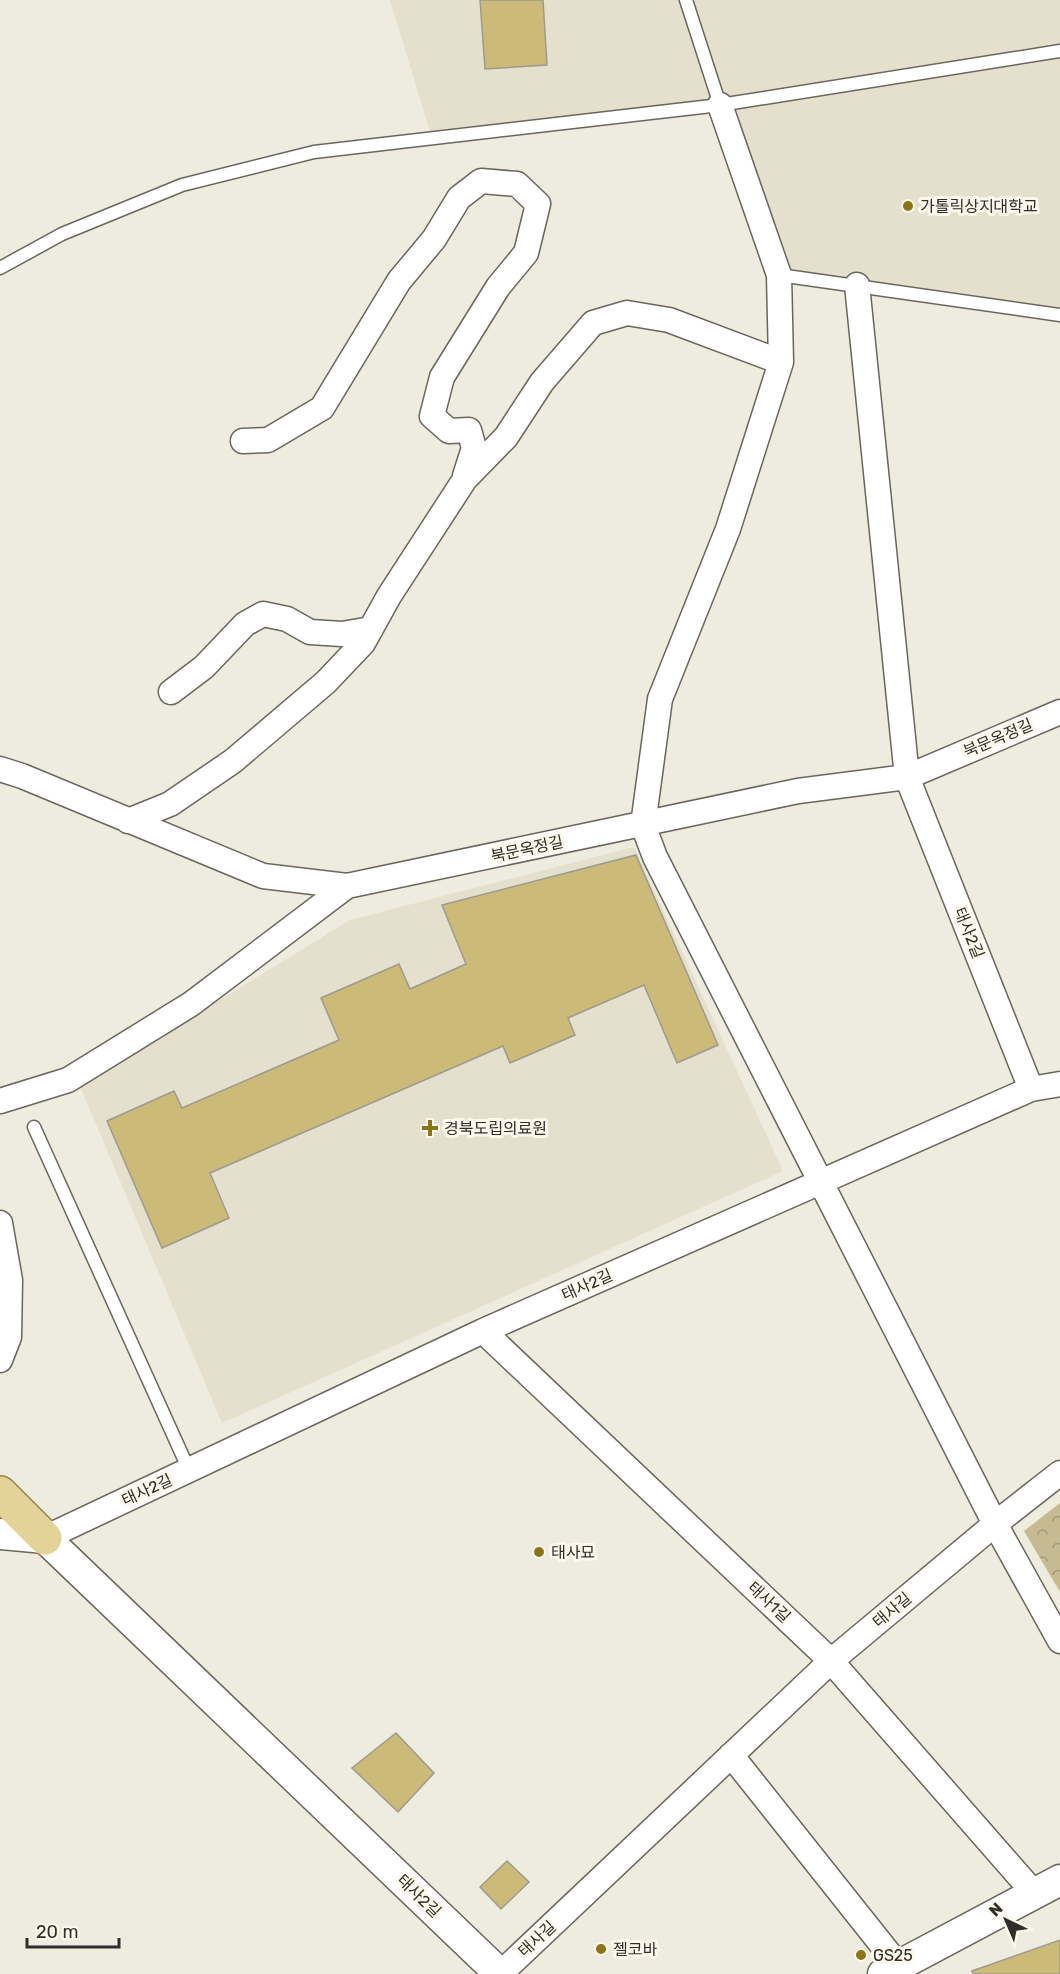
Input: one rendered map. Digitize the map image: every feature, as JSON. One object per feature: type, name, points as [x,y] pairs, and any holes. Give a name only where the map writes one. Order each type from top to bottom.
[{"type":"main road","points":[[0,1493],[45,1538]]},
{"type":"street","points":[[720,105],[779,274],[781,362],[728,529],[660,699],[643,825],[655,857],[995,1524],[1060,1641]]},
{"type":"street","points":[[243,441],[268,440],[322,408],[399,281],[434,239],[459,198],[481,181],[517,184],[538,204],[526,253],[498,287],[442,377],[432,416],[449,430],[469,430],[474,448],[465,479]]},
{"type":"street","name":"태사2길","points":[[857,285],[907,777],[1031,1089]]},
{"type":"street","points":[[128,821],[170,804],[233,761],[326,682],[363,643],[389,596],[465,479],[506,437],[542,382],[593,323],[627,313],[669,320],[781,362]]},
{"type":"street","points":[[171,692],[204,668],[245,624],[262,614],[287,619],[310,632],[342,634],[371,629]]},
{"type":"street","name":"북문옥정길","points":[[0,769],[22,776],[263,876],[347,886],[643,825],[798,790],[907,777],[1060,712]]},
{"type":"street","points":[[0,1101],[68,1080],[191,1004],[347,886]]},
{"type":"street","name":"태사2길","points":[[500,1974],[45,1538],[483,1331],[1031,1089],[1060,1084]]},
{"type":"street","points":[[0,1223],[10,1280],[9,1337],[0,1360]]},
{"type":"street","name":"태사1길","points":[[483,1331],[831,1661],[1047,1886]]},
{"type":"street","name":"태사길","points":[[500,1974],[831,1661],[995,1524],[1060,1473]]},
{"type":"street","points":[[0,1534],[45,1538]]},
{"type":"street","points":[[732,1755],[895,1971],[1047,1886]]},
{"type":"lane","points":[[686,0],[720,105]]},
{"type":"lane","points":[[0,268],[62,234],[182,185],[314,152],[720,105],[1060,51]]},
{"type":"lane","points":[[779,274],[1060,315]]},
{"type":"lane","points":[[34,1126],[189,1470]]},
{"type":"shaded area","name":"가톨릭상지대학교","points":[[390,0],[1060,0],[1060,315],[779,275],[720,105],[432,138]]},
{"type":"shaded area","name":"경북도립의료원","points":[[634,847],[783,1171],[222,1423],[80,1086],[350,920]]},
{"type":"green space","points":[[1060,1503],[1060,1592],[1024,1531]]},
{"type":"building","points":[[480,0],[543,0],[547,65],[485,69]]},
{"type":"building","points":[[636,855],[718,1045],[677,1063],[644,985],[568,1018],[575,1035],[510,1063],[503,1046],[210,1173],[229,1218],[162,1248],[107,1121],[174,1091],[182,1108],[339,1040],[321,998],[399,964],[410,989],[466,964],[442,905]]},
{"type":"building","points":[[396,1733],[434,1773],[398,1812],[352,1768]]},
{"type":"building","points":[[507,1861],[529,1882],[501,1909],[480,1887]]},
{"type":"building","points":[[1060,1940],[1060,1974],[973,1974],[972,1971]]},
{"type":"place","name":"가톨릭상지대학교","points":[[908,206]]},
{"type":"place","name":"경북도립의료원","points":[[430,1128]]},
{"type":"place","name":"태사묘","points":[[539,1552]]},
{"type":"place","name":"젤코바","points":[[601,1949]]},
{"type":"place","name":"GS25","points":[[861,1955]]}]
